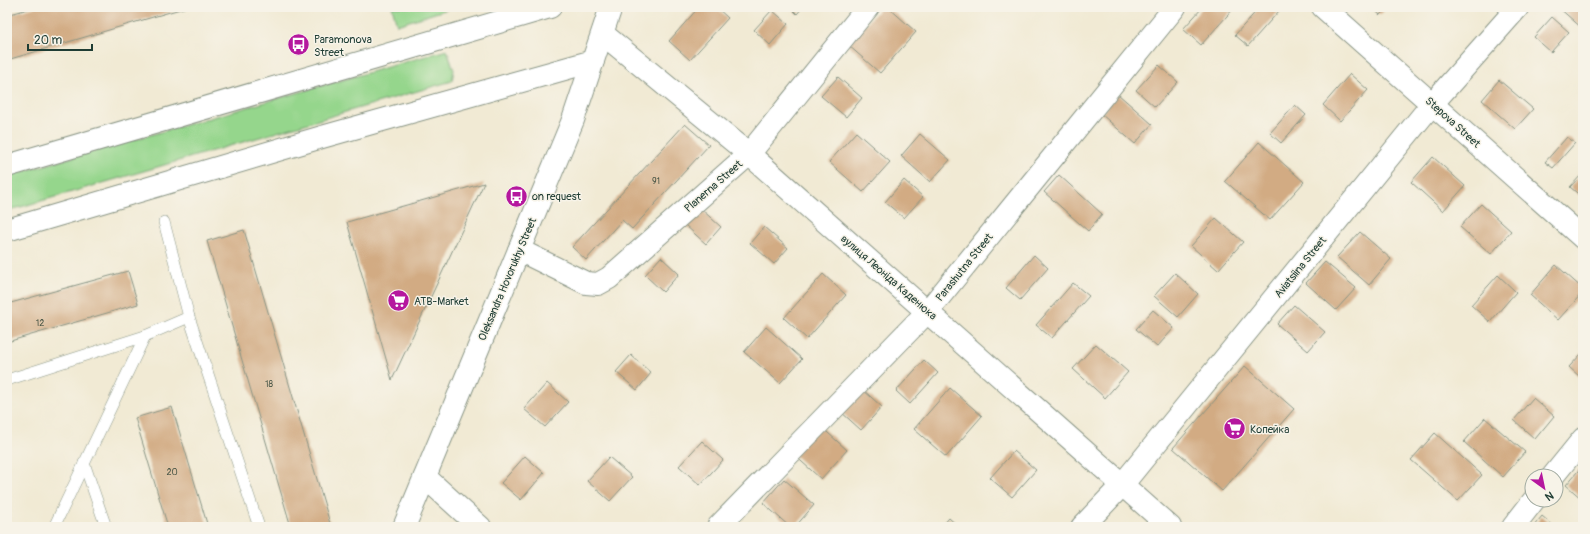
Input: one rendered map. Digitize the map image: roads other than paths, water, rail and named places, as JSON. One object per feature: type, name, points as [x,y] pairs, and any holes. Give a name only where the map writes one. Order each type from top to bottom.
[{"type":"street","points":[[7,166],[550,7]]},
{"type":"street","name":"Oleksandra Hovorukhy Street","points":[[404,527],[574,120],[611,7]]},
{"type":"street","name":"Planerna Street","points":[[519,250],[586,283],[598,284],[609,278],[749,154],[868,7]]},
{"type":"street","name":"Parashutna Street","points":[[718,527],[928,312],[1175,7]]},
{"type":"street","name":"Stepova Street","points":[[1323,7],[1583,238]]},
{"type":"street","name":"Aviatsiina Street","points":[[1082,527],[1122,485],[1432,104],[1518,7]]},
{"type":"street","name":"вулиця Леоніда Каденюка","points":[[603,34],[749,154],[1170,527]]},
{"type":"street","points":[[7,230],[322,137],[593,61]]},
{"type":"street","points":[[1559,468],[1583,439]]},
{"type":"street","points":[[424,477],[480,527]]},
{"type":"street","points":[[1513,527],[1528,508]]},
{"type":"lane","points":[[164,222],[189,317],[259,527]]},
{"type":"lane","points":[[7,380],[145,336],[189,317]]},
{"type":"lane","points":[[54,527],[145,336]]},
{"type":"lane","points":[[84,463],[106,527]]},
{"type":"place","name":"Paramonova Street","points":[[298,45]]},
{"type":"place","name":"on request","points":[[517,196]]},
{"type":"place","name":"ATB-Market","points":[[399,301]]},
{"type":"place","name":"Копейка","points":[[1234,429]]}]
